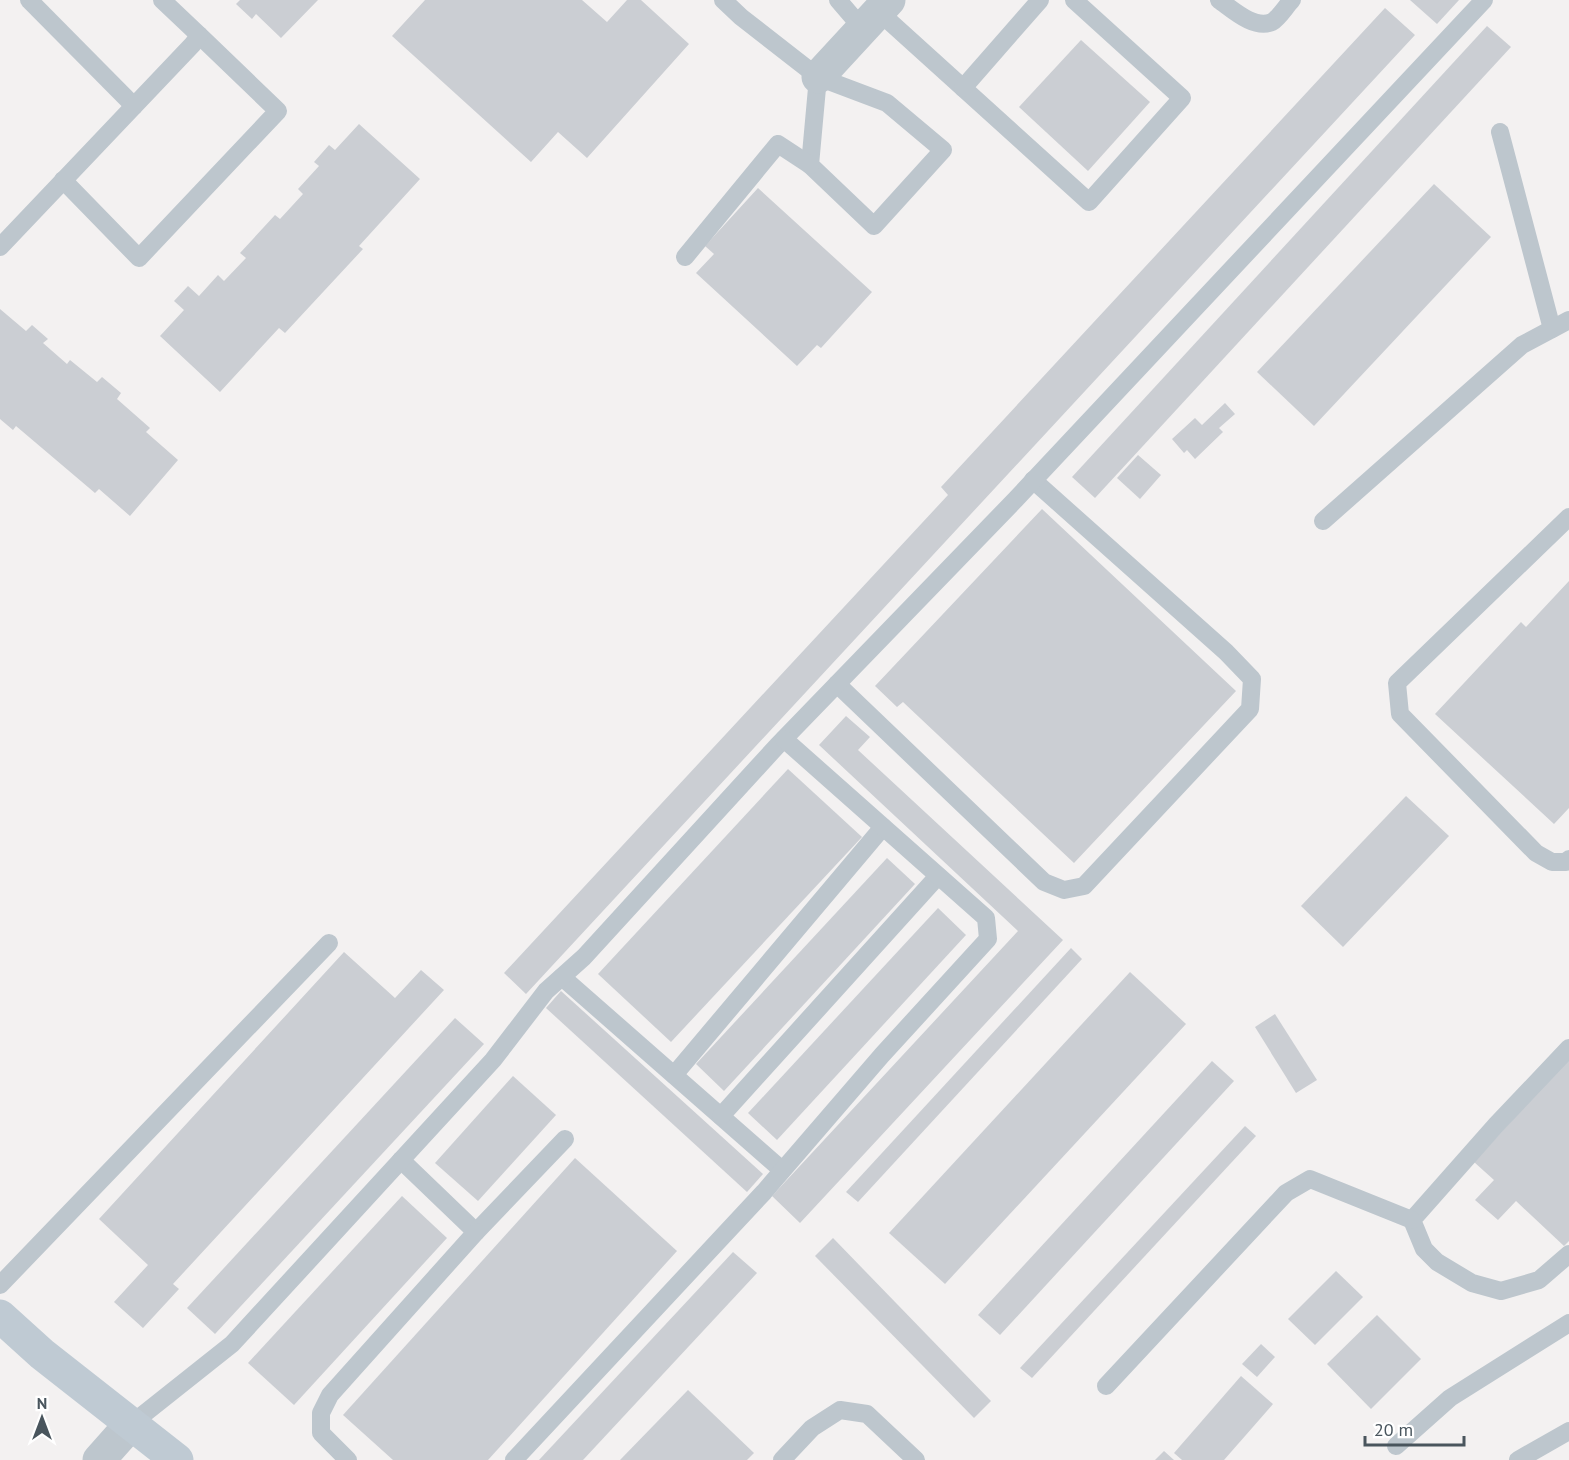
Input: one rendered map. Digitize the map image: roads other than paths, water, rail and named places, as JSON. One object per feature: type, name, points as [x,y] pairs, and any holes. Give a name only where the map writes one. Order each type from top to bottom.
[{"type":"main road","points":[[0,1316],[42,1354],[177,1460]]},
{"type":"street","points":[[818,77],[877,13]]},
{"type":"street","points":[[99,1460],[130,1425]]},
{"type":"lane","points":[[29,0],[134,106]]},
{"type":"lane","points":[[63,180],[139,258],[278,111],[162,0]]},
{"type":"lane","points":[[685,257],[778,144],[810,165],[874,226],[943,150],[887,103],[818,77],[741,17],[723,0]]},
{"type":"lane","points":[[838,0],[877,13],[1089,202],[1182,98],[1074,0]]},
{"type":"lane","points":[[963,88],[1040,0]]},
{"type":"lane","points":[[1219,0],[1245,19],[1260,22],[1273,21],[1292,0]]},
{"type":"lane","points":[[130,1425],[232,1344],[493,1060],[546,991],[584,957],[784,739],[1033,480],[1484,0]]},
{"type":"lane","points":[[0,247],[199,35]]},
{"type":"lane","points":[[810,165],[818,77]]},
{"type":"lane","points":[[1500,132],[1552,329]]},
{"type":"lane","points":[[1323,521],[1522,345],[1569,320]]},
{"type":"lane","points":[[837,684],[1044,882],[1064,890],[1084,886],[1250,710],[1251,680],[1227,652],[1033,480]]},
{"type":"lane","points":[[1569,517],[1397,683],[1400,714],[1536,853],[1552,862],[1566,862],[1569,859]]},
{"type":"lane","points":[[514,1460],[782,1170],[882,1055],[988,939],[986,918],[784,739]]},
{"type":"lane","points":[[674,1075],[883,827]]},
{"type":"lane","points":[[721,1116],[938,876]]},
{"type":"lane","points":[[0,1285],[329,943]]},
{"type":"lane","points":[[562,977],[782,1170]]},
{"type":"lane","points":[[1412,1220],[1496,1125],[1569,1048]]},
{"type":"lane","points":[[348,1460],[321,1433],[321,1413],[330,1395],[476,1232],[565,1139]]},
{"type":"lane","points":[[401,1160],[476,1232]]},
{"type":"lane","points":[[1106,1386],[1286,1193],[1310,1179],[1346,1191],[1412,1220],[1424,1249],[1437,1262],[1472,1283],[1501,1291],[1539,1280],[1569,1254]]},
{"type":"lane","points":[[1396,1446],[1450,1398],[1569,1323]]},
{"type":"lane","points":[[782,1460],[812,1428],[840,1410],[867,1414],[916,1460]]},
{"type":"lane","points":[[1518,1460],[1569,1431]]}]
